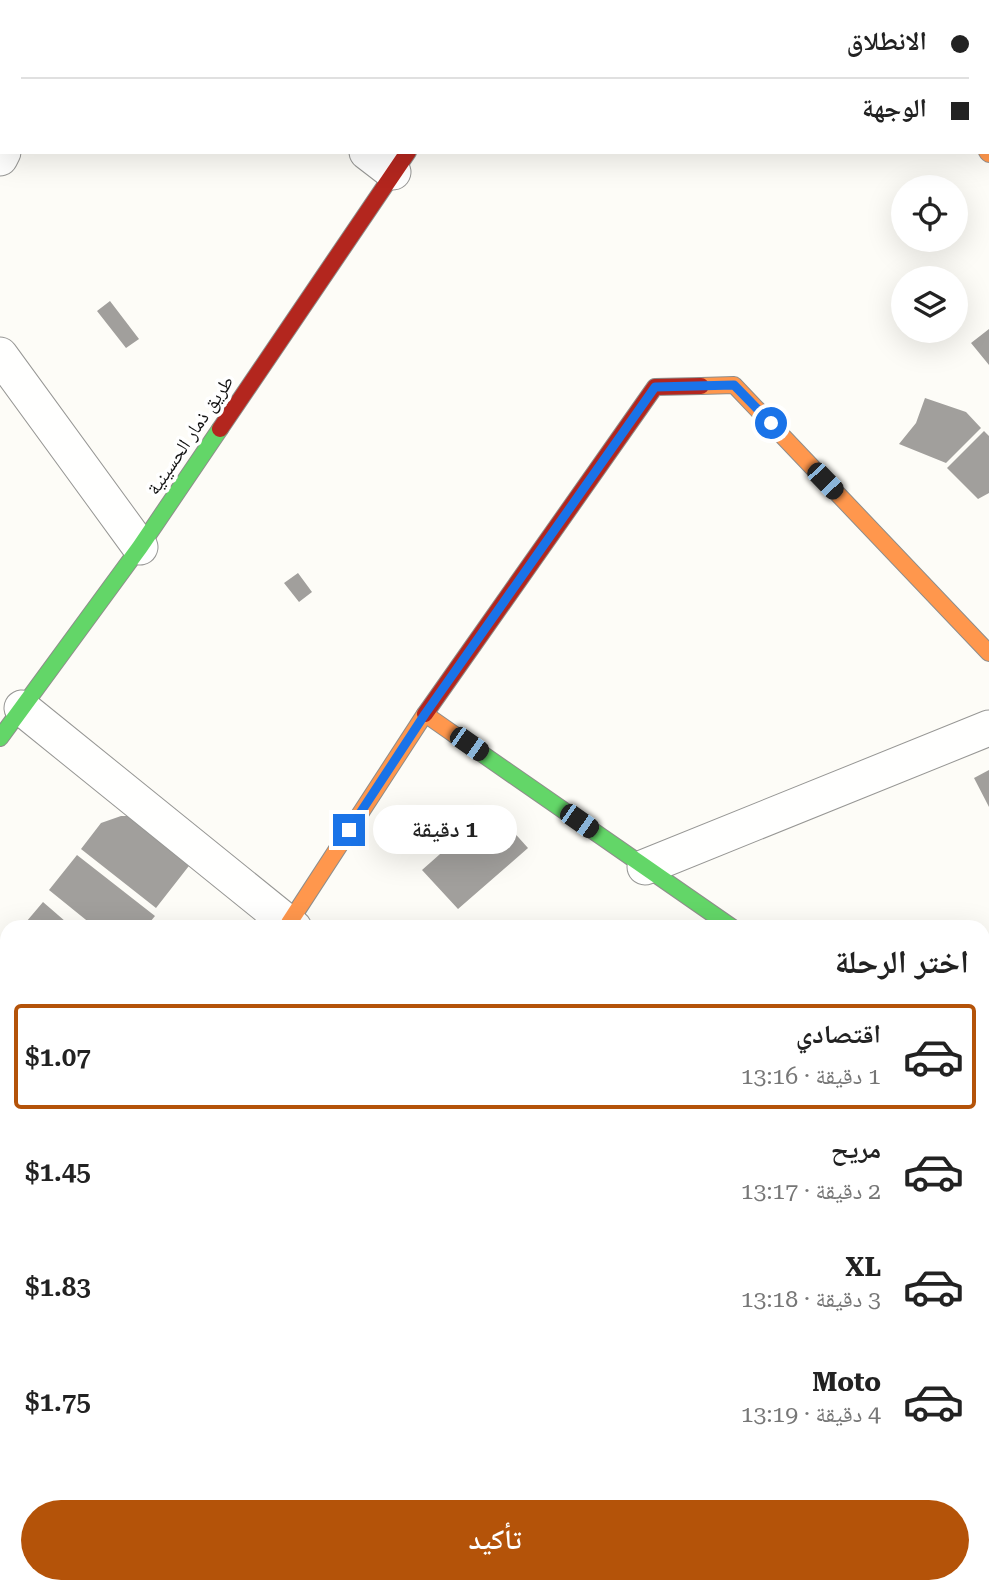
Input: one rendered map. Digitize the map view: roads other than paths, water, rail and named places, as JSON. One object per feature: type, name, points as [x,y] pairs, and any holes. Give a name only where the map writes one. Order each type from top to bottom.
[{"type":"street","name":"طريق ذمار الحسينية","points":[[0,738],[140,547],[389,159]]},
{"type":"street","points":[[0,355],[140,547]]},
{"type":"street","points":[[294,920],[425,714],[655,387],[734,385],[989,653]]},
{"type":"street","points":[[22,708],[285,920]]},
{"type":"street","points":[[425,714],[721,920]]},
{"type":"street","points":[[645,867],[989,728]]}]
